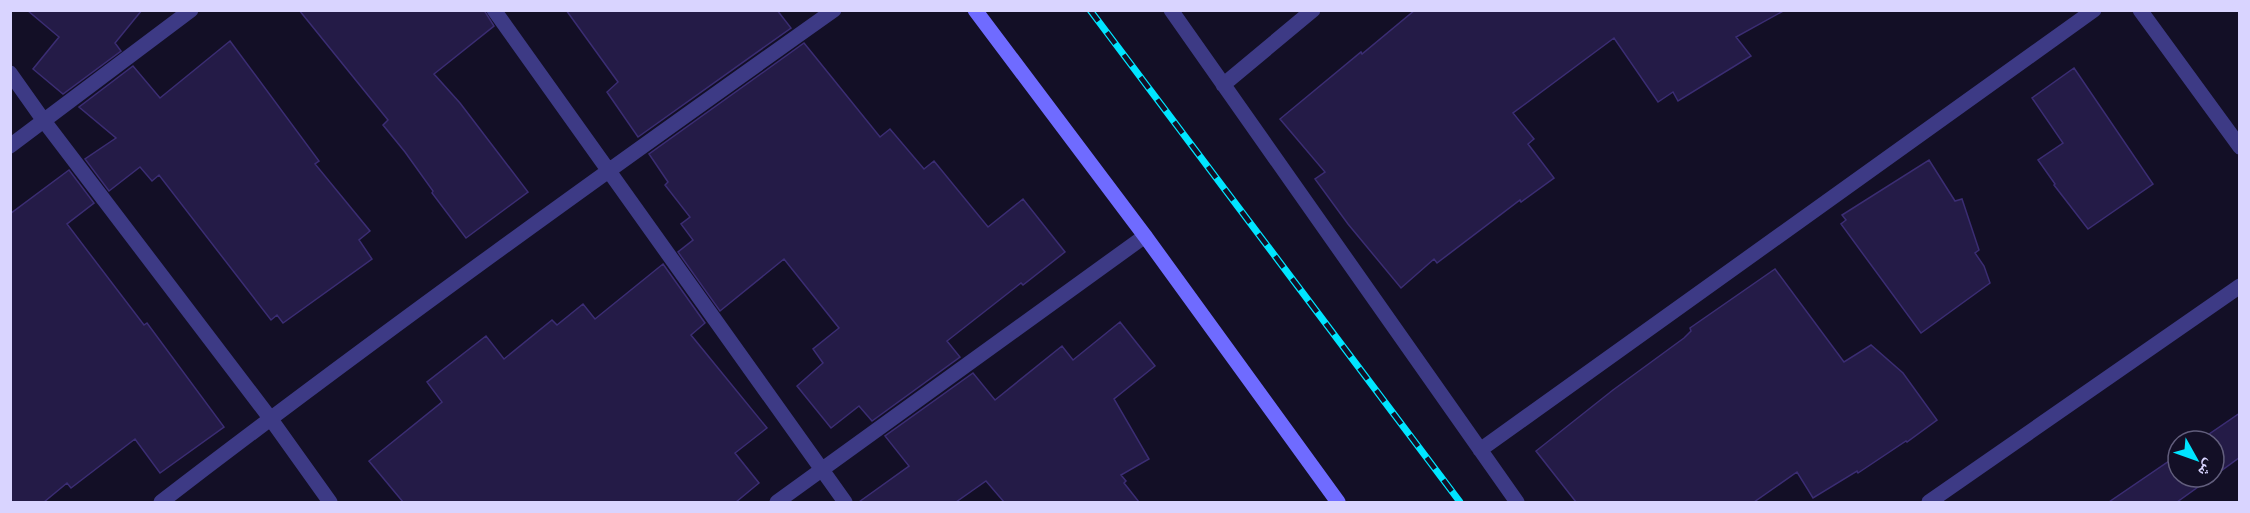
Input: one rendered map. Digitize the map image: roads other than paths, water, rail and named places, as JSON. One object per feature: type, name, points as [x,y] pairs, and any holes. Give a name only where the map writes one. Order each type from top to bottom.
[{"type":"street","points":[[10,146],[191,10]]},
{"type":"street","points":[[494,10],[845,502]]},
{"type":"street","points":[[161,502],[270,418],[834,10]]},
{"type":"street","points":[[975,10],[1145,236],[1338,502]]},
{"type":"street","points":[[1171,10],[1517,502]]},
{"type":"street","points":[[1223,85],[1313,10]]},
{"type":"street","points":[[1480,450],[2094,10]]},
{"type":"street","points":[[2140,10],[2240,147]]},
{"type":"street","points":[[10,73],[270,418],[330,502]]},
{"type":"street","points":[[777,502],[1145,236]]},
{"type":"street","points":[[1929,502],[2240,286]]},
{"type":"railway","points":[[1090,10],[1460,502]]}]
